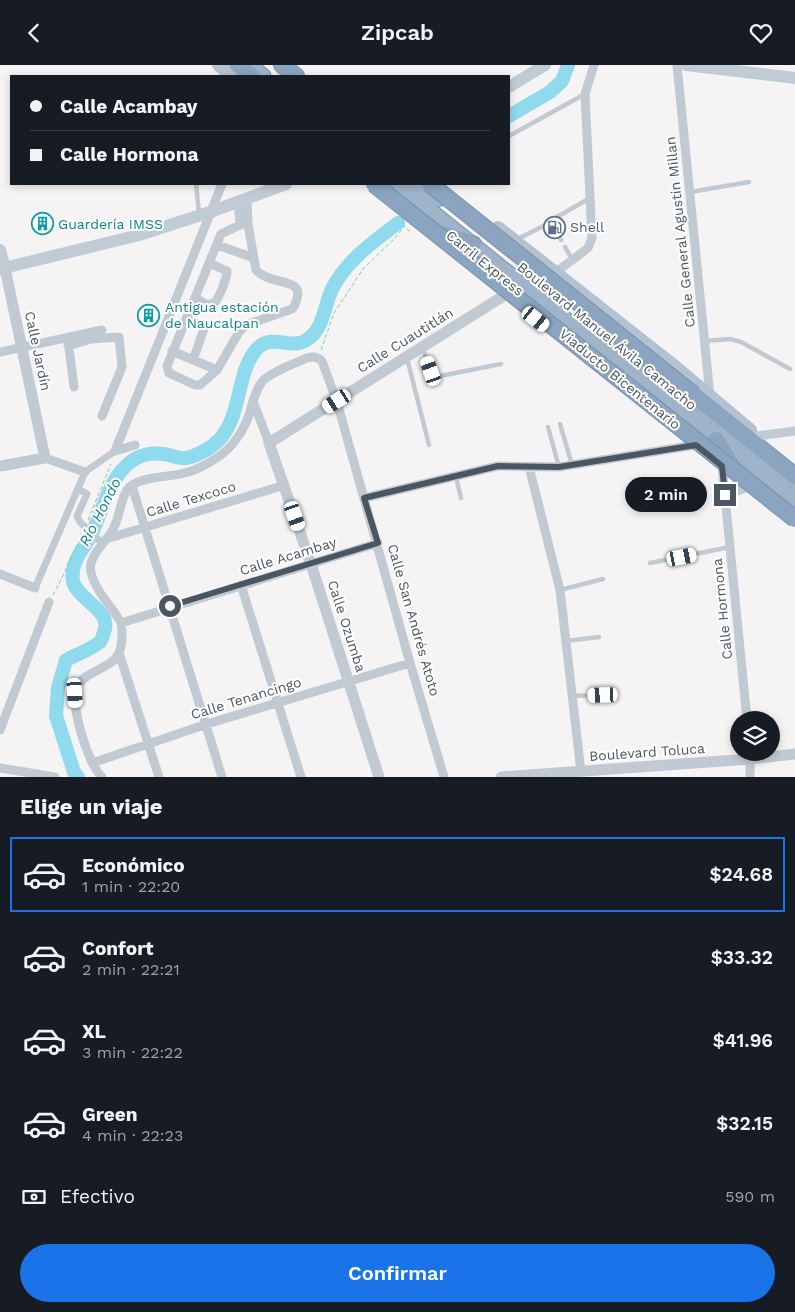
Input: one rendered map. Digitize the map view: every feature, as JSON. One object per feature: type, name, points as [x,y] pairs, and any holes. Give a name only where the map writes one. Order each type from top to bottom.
[{"type":"highway","points":[[226,65],[239,75]]},
{"type":"highway","points":[[238,65],[251,75]]},
{"type":"highway","points":[[249,65],[263,75]]},
{"type":"highway","points":[[273,65],[295,73]]},
{"type":"highway","points":[[282,65],[295,73]]},
{"type":"highway","name":"Viaducto Bicentenario","points":[[371,185],[795,519]]},
{"type":"highway","name":"Carril Express","points":[[387,185],[795,511]]},
{"type":"highway","name":"Boulevard Manuel Ávila Camacho","points":[[398,185],[795,503]]},
{"type":"highway","name":"Boulevard Manuel Ávila Camacho","points":[[420,185],[795,488]]},
{"type":"highway","points":[[431,185],[795,476]]},
{"type":"highway","points":[[417,228],[473,244]]},
{"type":"highway","points":[[574,287],[592,324]]},
{"type":"highway","points":[[716,440],[744,484]]},
{"type":"main road","points":[[219,65],[232,75]]},
{"type":"main road","points":[[510,86],[545,65]]},
{"type":"main road","points":[[686,65],[764,69],[795,78]]},
{"type":"main road","points":[[3,269],[138,235],[205,214],[283,185]]},
{"type":"main road","points":[[371,185],[417,228],[505,295],[651,412],[696,445],[795,525]]},
{"type":"main road","points":[[441,185],[574,287],[710,396],[795,468]]},
{"type":"main road","name":"Calle Jardín","points":[[0,250],[3,269]]},
{"type":"street","points":[[555,273],[588,248],[592,238],[585,93],[594,65]]},
{"type":"street","name":"Calle General Agustín Millan","points":[[677,65],[710,396]]},
{"type":"street","points":[[116,451],[205,214],[221,185]]},
{"type":"street","points":[[242,200],[244,225],[258,272],[271,280],[298,287],[299,292],[295,305],[287,312],[246,325],[239,332],[217,370],[200,385],[196,385],[169,373],[167,366],[221,234],[244,225]]},
{"type":"street","points":[[217,245],[254,258]]},
{"type":"street","points":[[194,298],[208,305],[216,301],[227,276],[227,271],[209,263]]},
{"type":"street","name":"Calle Jardín","points":[[3,269],[22,347],[44,458]]},
{"type":"street","name":"Calle Cuautitlán","points":[[269,443],[505,295]]},
{"type":"street","points":[[186,319],[202,325],[204,329],[193,360]]},
{"type":"street","points":[[68,341],[102,330]]},
{"type":"street","points":[[0,352],[68,341],[119,337],[122,367],[102,416]]},
{"type":"street","points":[[68,341],[74,387]]},
{"type":"street","points":[[172,351],[217,370]]},
{"type":"street","points":[[159,777],[119,653],[121,623],[100,592],[91,570],[91,563],[102,540],[116,525],[127,490],[146,479],[188,473],[202,467],[220,455],[236,439],[248,417],[261,382],[307,358],[318,358]]},
{"type":"street","name":"Calle San Andrés Atoto","points":[[318,358],[322,361],[337,401],[444,777]]},
{"type":"street","name":"Calle Ozumba","points":[[253,401],[311,564],[379,777]]},
{"type":"street","points":[[757,436],[795,431]]},
{"type":"street","points":[[0,574],[35,588],[85,473],[116,451],[135,445]]},
{"type":"street","points":[[364,498],[498,466],[559,467],[696,445]]},
{"type":"street","points":[[0,465],[44,458],[85,473]]},
{"type":"street","name":"Calle Hormona","points":[[722,466],[746,711]]},
{"type":"street","points":[[529,467],[560,590],[581,772]]},
{"type":"street","points":[[725,495],[744,484]]},
{"type":"street","name":"Calle Texcoco","points":[[102,540],[284,485]]},
{"type":"street","points":[[132,486],[222,777]]},
{"type":"street","points":[[78,489],[87,494],[77,516],[88,530],[102,540]]},
{"type":"street","name":"Calle Acambay","points":[[121,623],[170,606],[378,543]]},
{"type":"street","points":[[241,585],[301,777]]},
{"type":"street","points":[[0,730],[49,602]]},
{"type":"street","points":[[102,777],[97,773],[84,742],[75,693],[78,685],[84,679],[110,663],[119,653]]},
{"type":"street","name":"Calle Tenancingo","points":[[92,763],[207,724],[410,663]]},
{"type":"street","name":"Boulevard Toluca","points":[[780,755],[795,754]]},
{"type":"street","name":"Boulevard Toluca","points":[[501,777],[581,772],[730,758]]},
{"type":"street","points":[[750,761],[750,777]]},
{"type":"street","points":[[0,768],[55,777]]},
{"type":"lane","points":[[510,135],[585,93]]},
{"type":"lane","points":[[690,192],[749,181]]},
{"type":"lane","points":[[196,185],[205,214]]},
{"type":"lane","points":[[514,241],[551,222],[590,198]]},
{"type":"lane","points":[[556,231],[561,240]]},
{"type":"lane","points":[[565,247],[572,259]]},
{"type":"lane","points":[[704,341],[730,339],[741,342],[790,369]]},
{"type":"lane","points":[[423,346],[431,371],[435,375],[440,376],[501,363]]},
{"type":"lane","points":[[406,356],[430,445]]},
{"type":"lane","points":[[560,424],[572,465]]},
{"type":"lane","points":[[548,427],[559,467]]},
{"type":"lane","points":[[456,477],[462,498]]},
{"type":"lane","points":[[650,563],[730,547]]},
{"type":"lane","points":[[560,590],[603,579]]},
{"type":"lane","points":[[566,641],[598,637]]},
{"type":"lane","points":[[572,696],[603,695]]},
{"type":"path","points":[[318,358],[334,313],[363,269],[404,227],[417,228]]},
{"type":"path","points":[[664,402],[676,389]]},
{"type":"waterway","points":[[510,115],[550,92],[562,81],[568,65]]},
{"type":"waterway","name":"Río Hondo","points":[[78,777],[74,772],[56,716],[58,688],[66,660],[97,645],[101,641],[104,632],[104,617],[76,588],[73,581],[73,573],[75,562],[92,533],[112,484],[125,466],[136,458],[156,453],[186,458],[199,454],[216,443],[232,419],[245,370],[256,350],[268,342],[295,344],[308,339],[321,323],[332,289],[345,269],[361,252],[398,223]]},
{"type":"place","name":"Guardería IMSS","points":[[42,224]]},
{"type":"place","name":"Shell","points":[[554,227]]},
{"type":"place","name":"Antigua estación de Naucalpan","points":[[149,315]]},
{"type":"route","points":[[170,606],[378,543],[364,498],[498,466],[559,467],[696,445],[722,466],[725,495]]}]
